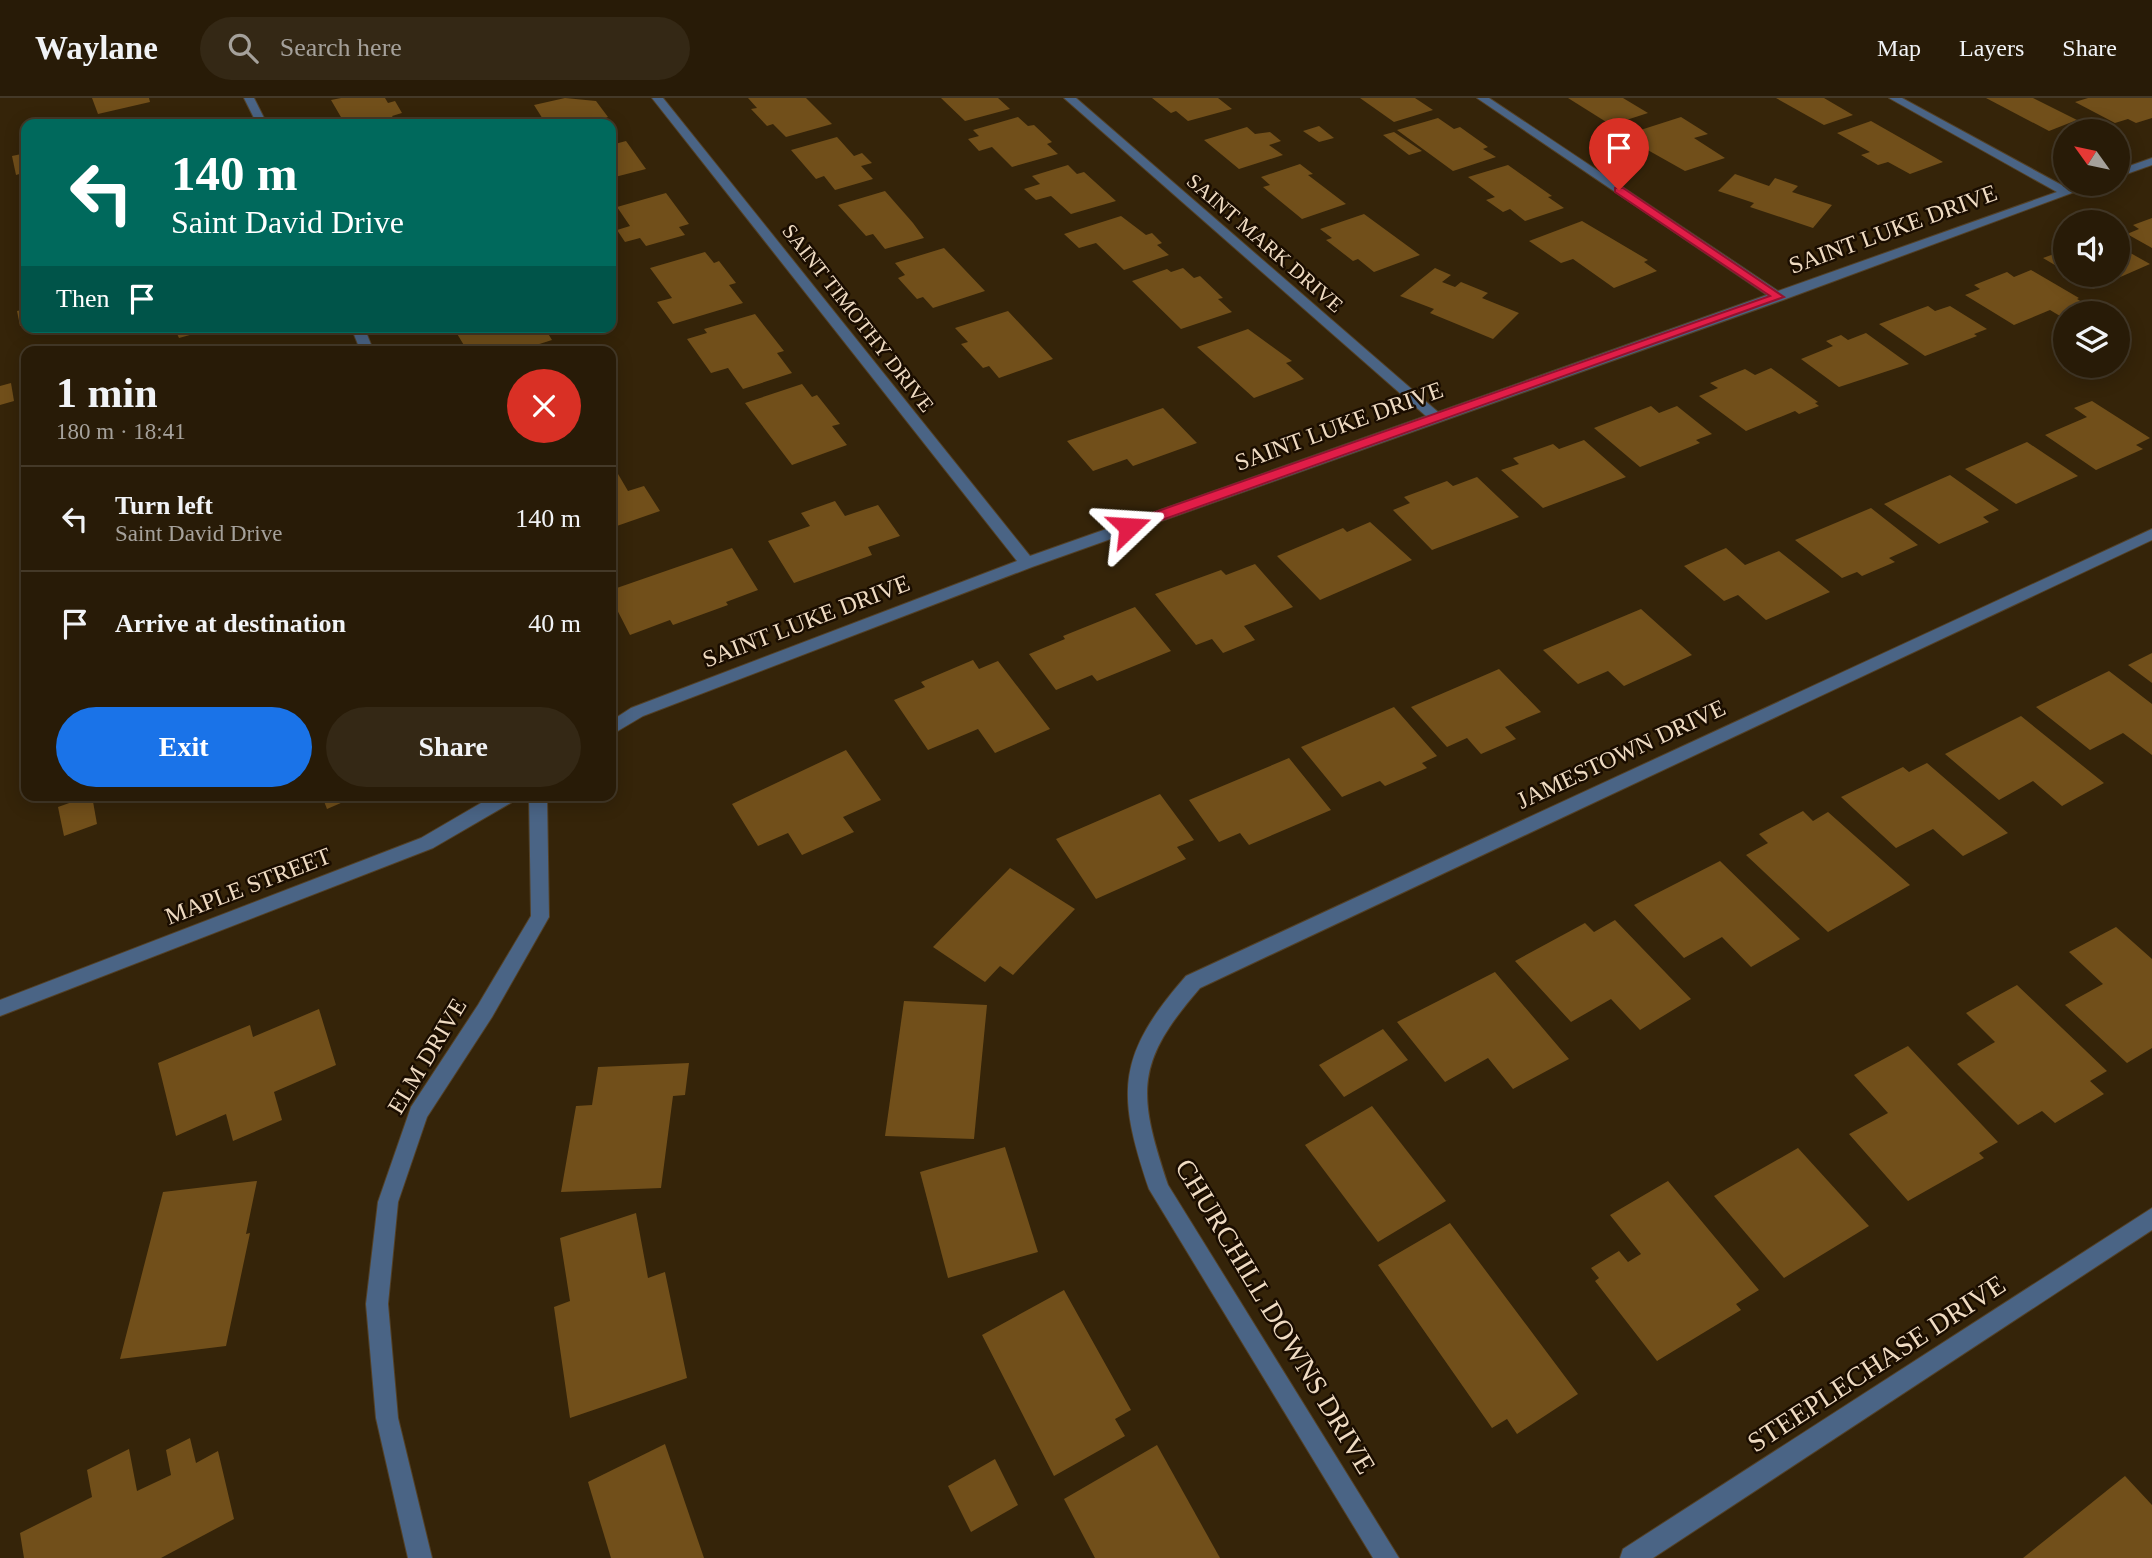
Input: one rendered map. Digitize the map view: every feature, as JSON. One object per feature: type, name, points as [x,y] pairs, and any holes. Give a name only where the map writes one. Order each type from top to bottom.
[{"type":"street","points":[[249,98],[260,119]]},
{"type":"street","name":"SAINT TIMOTHY DRIVE","points":[[657,98],[1027,563]]},
{"type":"street","name":"SAINT MARK DRIVE","points":[[1069,98],[1436,417]]},
{"type":"street","points":[[1482,98],[1779,297]]},
{"type":"street","points":[[1894,98],[2053,185]]},
{"type":"street","points":[[2130,169],[2152,161]]},
{"type":"street","name":"SAINT LUKE DRIVE","points":[[616,727],[637,712],[1027,563],[1779,297],[2055,196]]},
{"type":"street","name":"JAMESTOWN DRIVE","points":[[1143,1055],[1162,1015],[1193,982],[2152,534]]},
{"type":"street","name":"MAPLE STREET","points":[[0,1008],[427,843],[499,801]]},
{"type":"street","name":"ELM DRIVE","points":[[420,1558],[387,1418],[378,1317],[388,1202],[418,1113],[485,1011],[540,917],[538,801]]},
{"type":"street","name":"CHURCHILL DOWNS DRIVE","points":[[1143,1055],[1135,1092],[1139,1132],[1158,1189],[1387,1558]]},
{"type":"street","name":"STEEPLECHASE DRIVE","points":[[1632,1558],[2152,1218]]},
{"type":"building","points":[[92,98],[149,98],[150,102],[98,114]]},
{"type":"building","points":[[385,98],[388,103],[395,101],[402,113],[392,116],[394,119],[342,119],[331,100]]},
{"type":"building","points":[[565,98],[596,101],[608,117],[543,119],[534,105]]},
{"type":"building","points":[[748,98],[806,98],[832,124],[786,137],[773,124],[767,126],[751,109],[757,108]]},
{"type":"building","points":[[941,98],[998,98],[1010,109],[965,121]]},
{"type":"building","points":[[1152,98],[1218,98],[1232,109],[1188,121],[1176,111],[1171,113]]},
{"type":"building","points":[[1360,98],[1415,98],[1433,110],[1394,122]]},
{"type":"building","points":[[1568,98],[1623,98],[1648,113],[1611,125]]},
{"type":"building","points":[[1776,98],[1824,98],[1853,115],[1824,125]]},
{"type":"building","points":[[1986,98],[2033,98],[2075,119],[2053,119],[2053,129],[2049,131]]},
{"type":"building","points":[[2088,98],[2152,98],[2152,118],[2136,123],[2130,119],[2107,119],[2075,102]]},
{"type":"building","points":[[1018,117],[1028,126],[1034,125],[1052,142],[1047,144],[1058,154],[1012,167],[992,147],[979,151],[968,139],[979,136],[973,130]]},
{"type":"building","points":[[1681,117],[1708,134],[1694,138],[1725,158],[1685,171],[1637,144],[1641,143],[1628,134]]},
{"type":"building","points":[[1438,118],[1454,129],[1460,127],[1488,147],[1483,149],[1496,157],[1453,171],[1397,130]]},
{"type":"building","points":[[1871,121],[1943,162],[1910,174],[1888,162],[1878,165],[1861,155],[1870,152],[1837,133]]},
{"type":"building","points":[[1319,126],[1334,138],[1319,142],[1303,131]]},
{"type":"building","points":[[1247,127],[1255,134],[1270,132],[1281,141],[1269,145],[1283,155],[1239,169],[1204,140]]},
{"type":"building","points":[[1394,132],[1422,151],[1409,155],[1383,135]]},
{"type":"building","points":[[837,137],[854,156],[862,153],[872,163],[861,166],[873,179],[835,190],[824,176],[816,179],[791,150]]},
{"type":"building","points":[[626,141],[646,169],[616,177],[616,144]]},
{"type":"building","points":[[21,154],[21,174],[16,175],[12,156]]},
{"type":"building","points":[[1300,164],[1313,174],[1308,175],[1346,204],[1302,219],[1263,187],[1270,185],[1261,177]]},
{"type":"building","points":[[1068,165],[1077,174],[1084,172],[1116,201],[1071,214],[1051,196],[1036,200],[1024,189],[1040,184],[1032,176]]},
{"type":"building","points":[[1508,165],[1552,196],[1548,197],[1564,208],[1525,221],[1510,209],[1503,212],[1486,200],[1495,197],[1468,177]]},
{"type":"building","points":[[1735,174],[1769,186],[1775,178],[1798,186],[1792,192],[1832,205],[1813,228],[1750,207],[1754,203],[1718,191]]},
{"type":"building","points":[[885,191],[924,238],[885,249],[873,234],[866,236],[838,205]]},
{"type":"building","points":[[666,193],[689,224],[679,227],[685,235],[646,246],[640,238],[625,242],[617,230],[630,226],[617,207]]},
{"type":"building","points":[[1364,214],[1420,255],[1374,272],[1358,259],[1353,261],[1326,240],[1332,238],[1320,229]]},
{"type":"building","points":[[1121,216],[1146,235],[1152,233],[1162,243],[1157,245],[1169,255],[1124,270],[1096,243],[1079,248],[1064,234]]},
{"type":"building","points":[[2152,218],[2152,248],[2130,236],[2130,233],[2139,229],[2133,225]]},
{"type":"building","points":[[1582,221],[1648,260],[1644,262],[1657,271],[1614,288],[1573,259],[1561,263],[1529,241]]},
{"type":"building","points":[[944,248],[985,291],[933,308],[923,297],[917,299],[898,278],[905,275],[895,263]]},
{"type":"building","points":[[705,252],[714,263],[719,261],[736,283],[729,285],[743,303],[673,324],[657,302],[672,298],[650,268]]},
{"type":"building","points":[[2130,253],[2150,264],[2130,273]]},
{"type":"building","points":[[2053,254],[2053,264],[2043,258]]},
{"type":"building","points":[[1183,268],[1194,278],[1200,276],[1223,298],[1218,299],[1232,312],[1181,329],[1132,281],[1167,269],[1171,272]]},
{"type":"building","points":[[1435,268],[1451,275],[1442,282],[1455,287],[1461,282],[1488,293],[1482,298],[1519,313],[1493,339],[1430,313],[1434,309],[1400,296]]},
{"type":"building","points":[[2031,270],[2053,283],[2053,287],[2060,287],[2080,301],[2053,301],[2053,312],[2050,310],[2014,325],[1965,295],[1980,289],[1974,285],[2007,272],[2014,277]]},
{"type":"building","points":[[1928,306],[1935,311],[1950,306],[1987,329],[1974,334],[1977,336],[1925,356],[1879,324]]},
{"type":"building","points":[[21,310],[20,326],[17,311]]},
{"type":"building","points":[[1008,311],[1053,359],[999,378],[989,366],[983,368],[961,344],[968,342],[955,328]]},
{"type":"building","points":[[755,314],[784,351],[777,353],[792,373],[743,389],[728,368],[711,373],[687,339],[707,333],[704,329]]},
{"type":"building","points":[[1248,329],[1292,361],[1286,363],[1304,379],[1254,398],[1197,347]]},
{"type":"building","points":[[177,333],[197,333],[179,338]]},
{"type":"building","points":[[457,333],[548,333],[552,340],[533,346],[464,346]]},
{"type":"building","points":[[1866,333],[1909,364],[1839,387],[1801,359],[1833,346],[1826,341],[1841,335],[1848,340]]},
{"type":"building","points":[[1771,368],[1818,402],[1815,403],[1819,406],[1799,414],[1795,411],[1746,431],[1699,396],[1718,388],[1710,383],[1745,369],[1755,375]]},
{"type":"building","points":[[11,383],[14,401],[0,405],[0,386]]},
{"type":"building","points":[[802,384],[812,397],[817,395],[840,424],[832,426],[847,445],[792,465],[745,403]]},
{"type":"building","points":[[2092,401],[2150,438],[2136,445],[2143,449],[2096,470],[2045,435],[2087,417],[2074,408]]},
{"type":"building","points":[[1651,406],[1659,413],[1677,406],[1712,434],[1696,440],[1700,443],[1640,467],[1594,428]]},
{"type":"building","points":[[1163,408],[1197,443],[1133,466],[1127,459],[1093,471],[1067,441]]},
{"type":"building","points":[[1584,440],[1626,477],[1543,508],[1501,470],[1519,464],[1513,458],[1553,444],[1559,449]]},
{"type":"building","points":[[2027,442],[2078,476],[2016,504],[1965,469]]},
{"type":"building","points":[[616,471],[628,491],[644,486],[660,511],[616,526]]},
{"type":"building","points":[[1950,475],[1999,510],[1983,517],[1989,522],[1939,544],[1884,504]]},
{"type":"building","points":[[1477,477],[1519,517],[1432,550],[1393,510],[1410,503],[1404,497],[1447,481],[1453,486]]},
{"type":"building","points":[[835,501],[845,516],[878,505],[900,536],[868,547],[872,555],[794,583],[768,541],[810,526],[801,513]]},
{"type":"building","points":[[1871,508],[1918,545],[1889,558],[1895,562],[1862,576],[1857,572],[1842,578],[1795,540]]},
{"type":"building","points":[[1370,522],[1412,560],[1320,600],[1277,556],[1343,528],[1347,532]]},
{"type":"building","points":[[732,548],[758,590],[726,602],[728,605],[673,625],[670,620],[630,635],[616,608],[616,588]]},
{"type":"building","points":[[1726,548],[1745,565],[1779,551],[1830,592],[1766,620],[1738,595],[1724,601],[1684,566]]},
{"type":"building","points":[[1255,564],[1293,607],[1244,626],[1255,640],[1223,653],[1212,639],[1196,645],[1155,594],[1221,570],[1226,575]]},
{"type":"building","points":[[1135,607],[1171,651],[1097,681],[1092,675],[1056,690],[1029,654],[1065,639],[1063,636]]},
{"type":"building","points":[[1641,609],[1692,655],[1624,686],[1608,671],[1578,684],[1543,650]]},
{"type":"building","points":[[2152,653],[2152,683],[2128,665]]},
{"type":"building","points":[[973,660],[979,669],[998,661],[1050,729],[995,753],[978,729],[928,750],[894,700],[925,687],[921,682]]},
{"type":"building","points":[[1499,669],[1541,712],[1505,727],[1516,739],[1481,754],[1467,738],[1447,747],[1411,707]]},
{"type":"building","points":[[2109,671],[2152,704],[2152,755],[2123,733],[2090,750],[2036,707]]},
{"type":"building","points":[[1394,707],[1437,756],[1422,763],[1427,768],[1385,786],[1380,781],[1342,797],[1301,747]]},
{"type":"building","points":[[2021,716],[2104,783],[2062,806],[2033,781],[1999,800],[1945,754]]},
{"type":"building","points":[[846,750],[881,800],[843,817],[854,832],[802,855],[788,833],[758,846],[732,804]]},
{"type":"building","points":[[1289,758],[1331,810],[1249,845],[1240,833],[1219,842],[1189,800]]},
{"type":"building","points":[[1927,763],[2008,833],[1963,856],[1933,829],[1896,848],[1841,797],[1903,767],[1909,772]]},
{"type":"building","points":[[1160,794],[1194,840],[1177,847],[1186,859],[1096,899],[1056,839]]},
{"type":"building","points":[[75,801],[93,801],[97,824],[64,836],[58,807]]},
{"type":"building","points":[[324,801],[345,801],[327,809]]},
{"type":"building","points":[[1803,811],[1813,821],[1828,812],[1910,885],[1828,932],[1746,855],[1768,843],[1759,834]]},
{"type":"building","points":[[1720,861],[1800,939],[1751,967],[1722,937],[1684,958],[1634,905]]},
{"type":"building","points":[[1010,868],[1075,909],[1013,975],[1000,966],[985,982],[933,947]]},
{"type":"building","points":[[1615,920],[1691,999],[1640,1030],[1611,999],[1571,1022],[1515,961],[1585,923],[1594,932]]},
{"type":"building","points":[[2116,927],[2152,959],[2152,1048],[2127,1063],[2065,1005],[2103,984],[2069,952]]},
{"type":"building","points":[[1495,972],[1569,1059],[1513,1089],[1488,1058],[1445,1082],[1397,1022]]},
{"type":"building","points":[[2017,985],[2107,1071],[2090,1081],[2104,1094],[2055,1123],[2042,1111],[2018,1125],[1957,1064],[1995,1042],[1966,1013]]},
{"type":"building","points":[[904,1001],[987,1005],[974,1139],[885,1136]]},
{"type":"building","points":[[319,1009],[336,1065],[274,1092],[282,1120],[233,1141],[226,1114],[176,1136],[158,1063],[250,1025],[253,1037]]},
{"type":"building","points":[[1383,1029],[1408,1060],[1344,1097],[1319,1065]]},
{"type":"building","points":[[1908,1046],[1998,1142],[1979,1153],[1984,1158],[1908,1201],[1849,1134],[1888,1113],[1854,1075]]},
{"type":"building","points":[[689,1063],[685,1095],[673,1096],[661,1188],[561,1192],[576,1106],[592,1105],[598,1067]]},
{"type":"building","points":[[1372,1106],[1446,1201],[1378,1242],[1305,1145]]},
{"type":"building","points":[[1005,1147],[1038,1252],[948,1278],[920,1172]]},
{"type":"building","points":[[1798,1148],[1869,1226],[1784,1278],[1714,1196]]},
{"type":"building","points":[[257,1181],[246,1234],[250,1233],[226,1346],[120,1359],[163,1192]]},
{"type":"building","points":[[1668,1181],[1759,1290],[1736,1304],[1741,1310],[1657,1361],[1595,1281],[1599,1278],[1591,1268],[1619,1251],[1628,1262],[1641,1254],[1610,1215]]},
{"type":"building","points":[[636,1213],[648,1278],[665,1272],[687,1378],[570,1418],[554,1307],[570,1301],[560,1238]]},
{"type":"building","points":[[1450,1223],[1578,1394],[1517,1434],[1507,1419],[1492,1428],[1378,1265]]},
{"type":"building","points":[[1064,1290],[1131,1410],[1115,1419],[1125,1436],[1054,1476],[982,1335]]},
{"type":"building","points":[[190,1438],[196,1463],[218,1451],[234,1519],[161,1558],[24,1558],[20,1533],[92,1497],[87,1470],[129,1449],[137,1491],[171,1475],[166,1450]]},
{"type":"building","points":[[665,1444],[704,1558],[611,1558],[588,1482]]},
{"type":"building","points":[[1157,1445],[1220,1558],[1095,1558],[1064,1499]]},
{"type":"building","points":[[995,1459],[1018,1505],[971,1532],[948,1486]]},
{"type":"building","points":[[2125,1476],[2152,1505],[2152,1558],[2023,1558]]},
{"type":"route","points":[[1129,527],[1779,297],[1619,190]]}]
